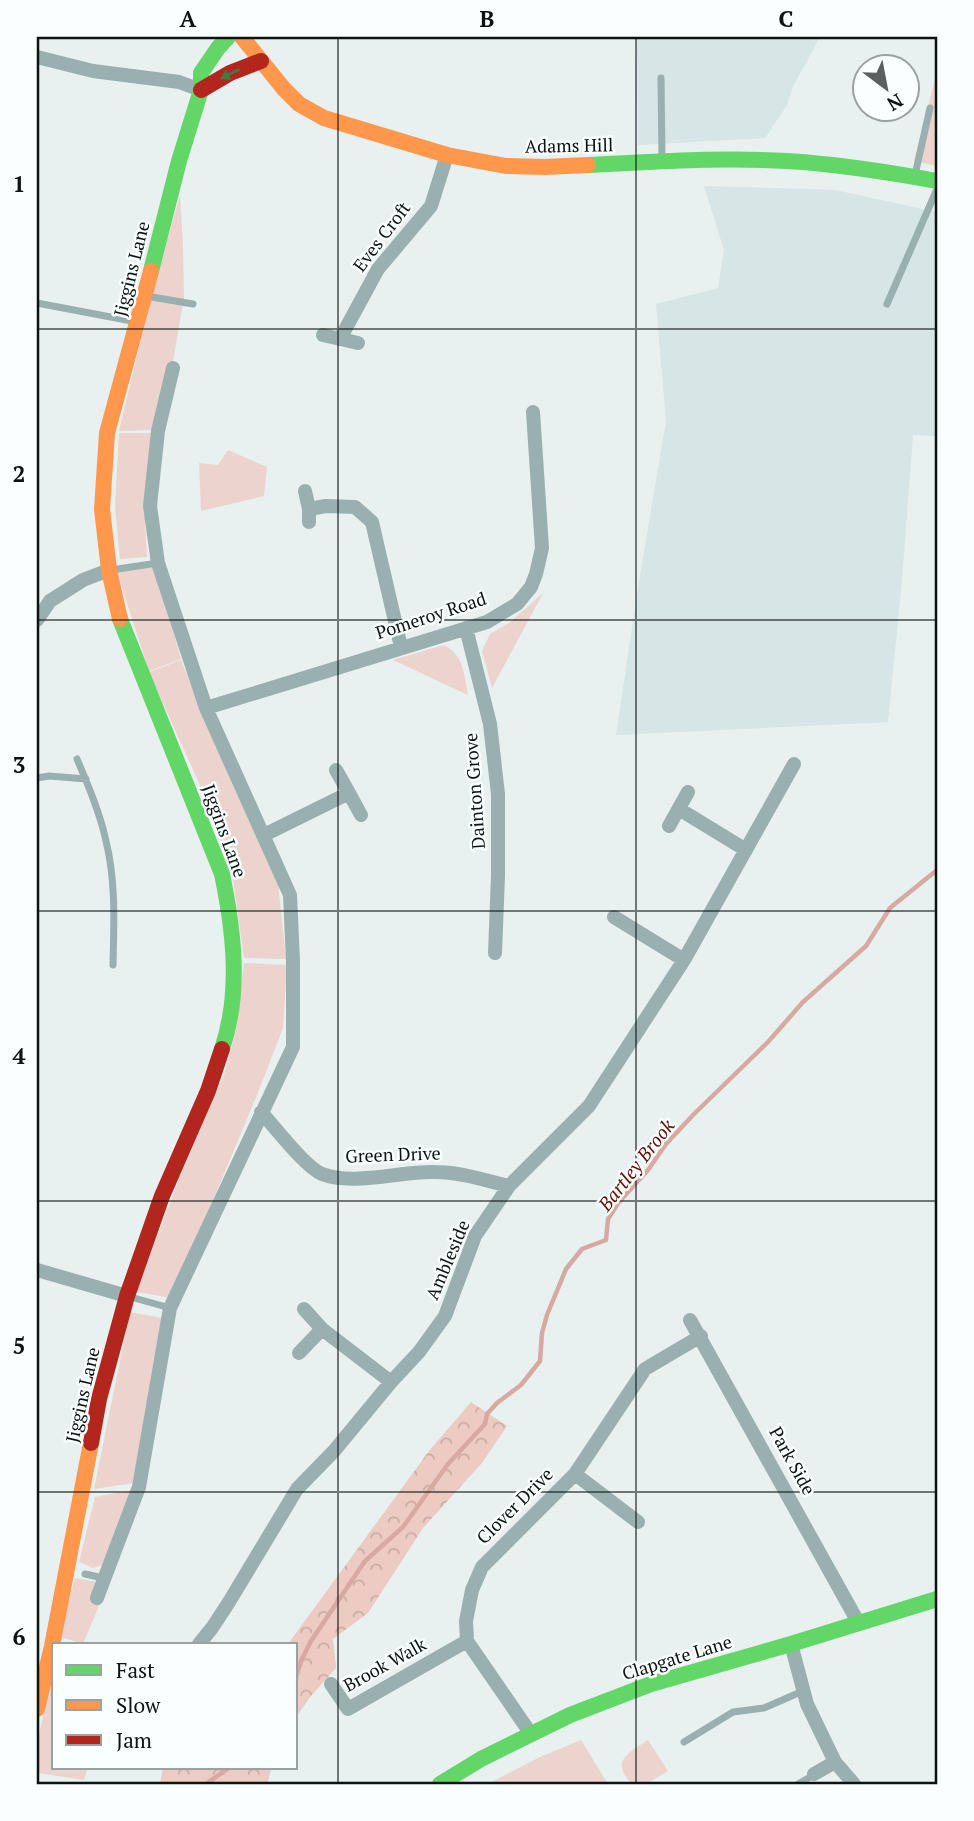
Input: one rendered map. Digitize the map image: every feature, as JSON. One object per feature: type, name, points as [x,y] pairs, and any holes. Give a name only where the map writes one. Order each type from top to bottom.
[{"type":"street","name":"Jiggins Lane","points":[[54,1643],[99,1399],[127,1296],[162,1196],[208,1091],[229,1029],[233,994],[231,917],[222,874],[120,620],[109,570],[102,509],[107,433],[179,161],[201,89],[201,73],[228,37]]},
{"type":"street","name":"Adams Hill","points":[[242,37],[299,104],[324,118],[447,155],[506,166],[545,167],[707,160],[786,161],[829,164],[937,181]]},
{"type":"street","points":[[37,57],[93,71],[179,82],[201,89],[230,73],[261,61]]},
{"type":"street","name":"Eves Croft","points":[[340,339],[378,269],[431,206],[447,155]]},
{"type":"street","points":[[323,335],[358,343]]},
{"type":"street","name":"Jiggins Lane","points":[[97,1598],[139,1488],[170,1308],[293,1047],[290,895],[206,708],[158,562],[150,506],[158,431],[173,368]]},
{"type":"street","name":"Pomeroy Road","points":[[206,708],[487,622],[517,604],[531,587],[537,574],[541,548],[533,412]]},
{"type":"street","points":[[305,491],[309,515],[326,506],[355,507],[372,522],[401,647]]},
{"type":"street","points":[[37,620],[50,601],[83,580],[109,570]]},
{"type":"street","name":"Dainton Grove","points":[[466,628],[490,724],[498,794],[495,953]]},
{"type":"street","name":"Ambleside","points":[[200,1643],[229,1602],[297,1489],[334,1451],[419,1352],[445,1316],[475,1236],[509,1186],[589,1106],[684,960],[794,764]]},
{"type":"street","points":[[336,770],[361,815]]},
{"type":"street","points":[[669,826],[688,792]]},
{"type":"street","points":[[264,835],[349,793]]},
{"type":"street","points":[[679,809],[746,850]]},
{"type":"street","points":[[614,918],[684,960]]},
{"type":"street","name":"Green Drive","points":[[261,1112],[304,1160],[320,1173],[343,1178],[432,1171],[455,1173],[509,1186]]},
{"type":"street","points":[[37,1270],[127,1296]]},
{"type":"street","points":[[304,1309],[322,1329],[391,1382]]},
{"type":"street","name":"Park Side","points":[[691,1320],[858,1622]]},
{"type":"street","points":[[299,1353],[322,1329]]},
{"type":"street","name":"Clover Drive","points":[[467,1640],[466,1621],[472,1590],[482,1567],[575,1474],[645,1370],[701,1336]]},
{"type":"street","points":[[575,1474],[638,1522]]},
{"type":"street","name":"Clapgate Lane","points":[[440,1784],[481,1759],[570,1715],[651,1684],[937,1599]]},
{"type":"street","points":[[467,1640],[531,1734]]},
{"type":"street","name":"Brook Walk","points":[[331,1684],[348,1709],[467,1640]]},
{"type":"street","points":[[791,1644],[807,1704],[835,1762],[854,1784]]},
{"type":"street","name":"Jiggins Lane","points":[[37,1709],[52,1651]]},
{"type":"street","points":[[814,1774],[835,1762]]},
{"type":"lane","points":[[661,78],[662,162]]},
{"type":"lane","points":[[915,176],[930,108]]},
{"type":"lane","points":[[887,304],[937,189]]},
{"type":"lane","points":[[145,296],[193,304]]},
{"type":"lane","points":[[37,303],[138,322]]},
{"type":"lane","points":[[109,570],[158,562]]},
{"type":"lane","points":[[77,759],[107,842],[114,900],[113,965]]},
{"type":"lane","points":[[37,778],[49,776],[86,779]]},
{"type":"lane","points":[[127,1296],[170,1308]]},
{"type":"lane","points":[[85,1574],[103,1578]]},
{"type":"lane","points":[[684,1742],[733,1712],[764,1709],[804,1691]]},
{"type":"lane","points":[[798,1784],[814,1774]]},
{"type":"shaded area","points":[[637,37],[820,37],[793,86],[787,105],[765,138],[638,145]]},
{"type":"shaded area","points":[[937,71],[937,166],[914,161]]},
{"type":"shaded area","points":[[704,186],[835,190],[937,212],[937,436],[913,435],[888,722],[616,735],[666,421],[656,304],[718,288],[724,250]]},
{"type":"shaded area","points":[[180,196],[183,245],[184,301],[151,296]]},
{"type":"shaded area","points":[[151,298],[183,303],[157,430],[119,431]]},
{"type":"shaded area","points":[[119,433],[151,433],[144,501],[147,557],[120,559],[115,507]]},
{"type":"shaded area","points":[[228,450],[267,467],[264,496],[201,511],[199,463],[218,465]]},
{"type":"shaded area","points":[[155,567],[181,659],[149,671],[117,572]]},
{"type":"shaded area","points":[[543,593],[492,688],[482,651],[490,634],[509,623]]},
{"type":"shaded area","points":[[444,645],[456,654],[459,660],[468,695],[393,660]]},
{"type":"shaded area","points":[[181,660],[278,884],[286,959],[244,958],[233,879],[207,801],[149,672]]},
{"type":"shaded area","points":[[244,963],[287,965],[283,1028],[172,1298],[136,1292],[180,1177],[224,1075],[236,1031]]},
{"type":"shaded area","points":[[130,1312],[168,1319],[134,1483],[94,1489]]},
{"type":"shaded area","points":[[133,1490],[106,1564],[93,1568],[79,1562],[95,1497]]},
{"type":"shaded area","points":[[75,1578],[108,1584],[83,1643],[62,1637]]},
{"type":"shaded area","points":[[52,1673],[52,1769],[87,1769],[84,1780],[37,1773],[37,1745]]},
{"type":"shaded area","points":[[581,1740],[608,1784],[488,1784],[540,1757]]},
{"type":"shaded area","points":[[648,1740],[668,1771],[646,1784],[632,1784],[622,1769],[622,1763],[628,1754]]},
{"type":"green space","points":[[471,1402],[507,1426],[482,1463],[423,1528],[368,1613],[333,1639],[336,1668],[298,1714],[298,1643],[289,1643],[429,1451]]},
{"type":"green space","points":[[163,1769],[271,1769],[268,1781],[264,1784],[160,1784]]},
{"type":"waterway","name":"Bartley Brook","points":[[298,1671],[311,1641],[365,1561],[403,1527],[448,1464],[485,1424],[487,1414],[521,1385],[540,1361],[542,1333],[547,1315],[566,1269],[582,1249],[606,1240],[608,1219],[619,1202],[694,1114],[768,1042],[803,1002],[866,946],[890,908],[937,870]]},
{"type":"waterway","name":"Bartley Brook","points":[[206,1784],[227,1769]]},
{"type":"traffic: fast","points":[[151,271],[179,161],[201,90],[201,73],[228,37]]},
{"type":"traffic: fast","points":[[588,165],[712,160],[787,161],[937,181]]},
{"type":"traffic: fast","points":[[120,619],[222,874],[234,962],[232,1006],[222,1049]]},
{"type":"traffic: fast","points":[[440,1784],[481,1759],[570,1715],[651,1684],[937,1599]]},
{"type":"traffic: slow","points":[[242,37],[299,104],[324,118],[447,155],[506,166],[588,165]]},
{"type":"traffic: slow","points":[[120,619],[109,570],[102,509],[107,433],[151,271]]},
{"type":"traffic: slow","points":[[53,1643],[91,1443]]},
{"type":"traffic: slow","points":[[37,1709],[52,1646]]},
{"type":"traffic: jam","points":[[201,90],[230,73],[261,61]]},
{"type":"traffic: jam","points":[[91,1443],[99,1399],[127,1296],[162,1196],[208,1091],[222,1049]]}]
